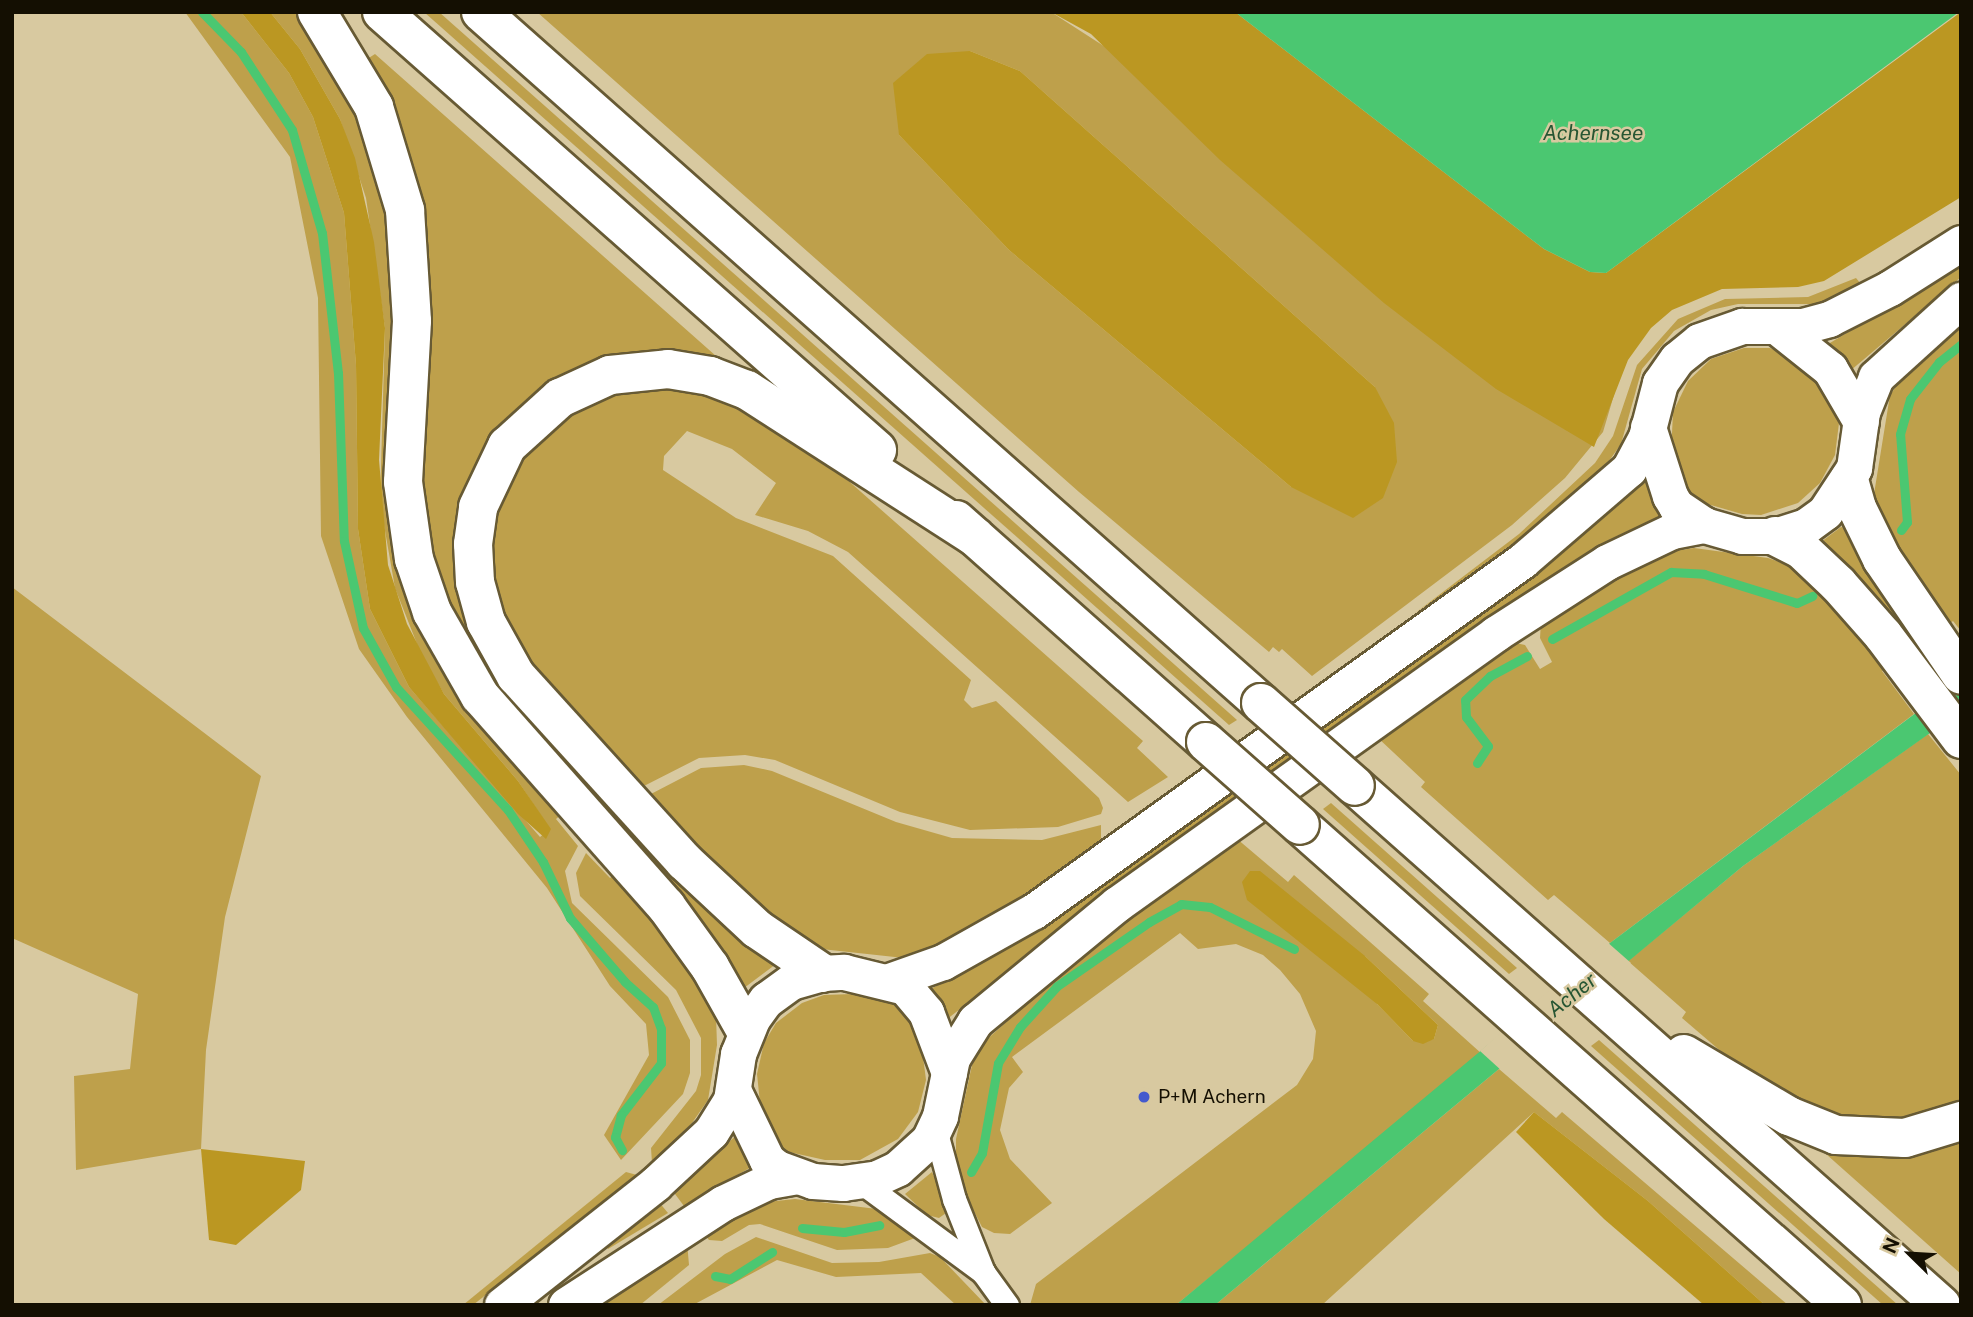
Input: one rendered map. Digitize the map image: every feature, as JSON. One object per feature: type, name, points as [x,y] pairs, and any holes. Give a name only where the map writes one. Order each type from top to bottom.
[{"type":"highway","points":[[317,12],[374,107],[405,210],[412,321],[403,482],[409,534],[423,587],[441,631],[480,696],[602,831],[698,948],[746,1031]]},
{"type":"highway","points":[[382,12],[1842,1305]]},
{"type":"highway","points":[[481,12],[1941,1305]]},
{"type":"highway","points":[[822,973],[757,929],[631,805],[516,676],[486,622],[473,569],[478,508],[494,468],[515,437],[560,398],[584,384],[625,371],[668,369],[721,379],[764,400],[975,537]]},
{"type":"highway","points":[[1849,480],[1882,559],[1951,662]]},
{"type":"highway","points":[[1775,536],[1817,563],[1910,670],[1961,739]]},
{"type":"highway","points":[[1617,1016],[1774,1108],[1820,1130],[1890,1139],[1934,1132],[1961,1121]]},
{"type":"main road","points":[[889,981],[943,962],[1034,911],[1483,592],[1629,469],[1648,427],[1660,383],[1688,348],[1728,328],[1817,323],[1849,311],[1961,243]]},
{"type":"main road","points":[[1648,427],[1670,496],[1676,506],[1703,525],[1742,536],[1775,536],[1817,519],[1849,480],[1858,456],[1861,422],[1876,377],[1961,300]]},
{"type":"main road","points":[[1776,327],[1830,369],[1861,422]]},
{"type":"main road","points":[[566,1305],[723,1203],[769,1181],[798,1176],[862,1182],[909,1160],[934,1129],[948,1073],[964,1035],[975,1021],[1117,904],[1527,611],[1645,542],[1672,531],[1703,525]]},
{"type":"main road","points":[[502,1305],[655,1184],[720,1122],[734,1092],[746,1031],[759,1009],[780,990],[822,973],[859,974],[889,981],[918,998],[948,1073]]},
{"type":"main road","points":[[734,1092],[767,1160],[798,1176]]},
{"type":"street","points":[[934,1129],[954,1199],[983,1272],[1007,1305]]},
{"type":"street","points":[[862,1182],[983,1272]]},
{"type":"shaded area","points":[[185,12],[241,12],[289,73],[313,117],[344,213],[356,365],[358,529],[370,609],[409,687],[540,837],[550,829],[518,781],[444,694],[421,654],[395,588],[380,502],[385,328],[366,198],[340,119],[300,49],[270,12],[301,12],[355,96],[396,230],[392,504],[563,813],[556,819],[578,846],[565,871],[572,903],[668,997],[690,1040],[690,1073],[683,1094],[621,1160],[604,1135],[649,1055],[646,1024],[610,986],[547,888],[407,717],[359,649],[321,536],[318,298],[290,157]]},
{"type":"shaded area","points":[[241,12],[270,12],[300,49],[340,119],[355,158],[374,242],[385,328],[379,460],[388,565],[407,624],[444,694],[518,781],[551,829],[546,839],[518,814],[409,687],[370,609],[358,529],[356,365],[344,213],[313,117],[289,73]]},
{"type":"shaded area","points":[[424,12],[439,12],[1237,720],[1229,725]]},
{"type":"shaded area","points":[[537,12],[1051,12],[1619,378],[1603,432],[1565,478],[1512,525],[1312,676],[1282,649],[1279,652],[1273,647],[1269,652],[1079,492]],"holes":[[[970,51],[1020,71],[1375,387],[1291,487],[1009,250],[899,135]]]},
{"type":"shaded area","points":[[1051,12],[1235,12],[1544,249],[1590,272],[1606,273],[1961,12],[1961,197],[1824,281],[1798,287],[1722,289],[1672,310],[1651,328],[1628,360],[1594,447],[1496,389],[1384,303],[1220,160],[1091,34]]},
{"type":"shaded area","points":[[970,51],[1020,71],[1375,387],[1394,423],[1397,462],[1383,498],[1353,518],[1291,487],[1009,250],[899,135],[893,83],[927,54]]},
{"type":"shaded area","points":[[375,54],[716,356],[713,363],[565,379],[461,558],[612,804],[606,810],[492,682],[439,587],[420,510],[418,411],[364,61]]},
{"type":"shaded area","points":[[1961,264],[1961,277],[1850,371],[1825,346]]},
{"type":"shaded area","points":[[1856,278],[1861,284],[1819,304],[1738,304],[1711,310],[1674,331],[1642,369],[1621,444],[1604,468],[1532,533],[1414,614],[1519,534],[1595,463],[1613,436],[1637,365],[1678,319],[1725,299],[1808,297]]},
{"type":"shaded area","points":[[1961,323],[1961,631],[1953,621],[1946,626],[1916,584],[1877,510],[1874,494],[1890,395],[1904,375]]},
{"type":"shaded area","points":[[1744,348],[1770,348],[1801,361],[1834,402],[1839,423],[1835,455],[1820,483],[1798,503],[1761,515],[1742,514],[1690,499],[1671,455],[1673,412],[1688,381],[1711,359]]},
{"type":"shaded area","points":[[613,387],[716,390],[835,469],[1143,741],[1137,748],[1168,777],[1128,802],[848,552],[808,531],[755,515],[776,483],[732,449],[687,431],[664,456],[663,470],[736,518],[833,556],[971,680],[964,700],[972,708],[996,701],[1099,798],[1103,808],[1101,814],[1058,827],[970,830],[900,812],[775,760],[745,755],[699,758],[642,787],[533,678],[487,580],[494,499],[543,426]]},
{"type":"shaded area","points":[[1647,481],[1661,515],[1520,596],[1131,874],[946,1020],[931,989],[1073,906],[1492,606]]},
{"type":"shaded area","points":[[1841,527],[1846,528],[1927,658],[1920,663],[1821,542]]},
{"type":"shaded area","points":[[1694,548],[1768,558],[1801,570],[1887,667],[1882,671],[1914,714],[1610,943],[1554,895],[1548,900],[1421,787],[1425,782],[1377,737],[1511,642],[1525,645],[1540,669],[1552,662],[1540,638],[1541,622],[1637,565],[1668,552]]},
{"type":"shaded area","points":[[12,587],[261,776],[225,917],[206,1050],[201,1149],[76,1170],[74,1076],[130,1069],[138,994],[12,938]]},
{"type":"shaded area","points":[[1928,734],[1961,775],[1961,1108],[1931,1121],[1839,1123],[1745,1072],[1682,1018],[1686,1012],[1628,961],[1743,866]]},
{"type":"shaded area","points":[[744,765],[772,771],[896,822],[952,838],[1042,840],[1101,825],[1101,838],[1096,849],[1027,895],[923,953],[904,958],[812,948],[762,920],[649,795],[701,768]]},
{"type":"shaded area","points":[[1331,803],[1517,968],[1509,974],[1323,809]]},
{"type":"shaded area","points":[[630,824],[776,964],[744,988],[676,890],[623,830]]},
{"type":"shaded area","points":[[1236,838],[1288,882],[1294,875],[1429,994],[1423,1001],[1482,1054],[1176,1305],[1030,1305],[1036,1284],[1297,1085],[1313,1059],[1316,1031],[1300,994],[1280,970],[1263,955],[1236,944],[1198,949],[1180,933],[1012,1057],[1023,1072],[1009,1088],[1000,1130],[1010,1159],[1052,1203],[1010,1234],[994,1233],[982,1227],[956,1176],[956,1139],[972,1065],[984,1042],[1101,937]],"holes":[[[1365,956],[1438,1025],[1434,1039],[1413,1041],[1377,1004]]]},
{"type":"shaded area","points":[[586,853],[610,878],[617,872],[686,960],[716,1016],[717,1045],[708,1100],[692,1123],[652,1163],[651,1148],[696,1091],[701,1075],[701,1038],[676,990],[580,896],[576,873]]},
{"type":"shaded area","points":[[1250,871],[1260,871],[1365,956],[1438,1025],[1434,1039],[1423,1044],[1413,1041],[1377,1004],[1247,900],[1242,882]]},
{"type":"shaded area","points":[[853,994],[903,1004],[920,1033],[926,1080],[918,1112],[898,1139],[860,1160],[825,1160],[780,1150],[760,1103],[757,1074],[764,1043],[776,1023],[802,1003],[824,995]]},
{"type":"shaded area","points":[[1599,1040],[1898,1305],[1883,1305],[1591,1046]]},
{"type":"shaded area","points":[[1499,1069],[1556,1118],[1562,1112],[1788,1305],[1765,1305],[1648,1201],[1534,1112],[1322,1305],[1215,1305]]},
{"type":"shaded area","points":[[1534,1112],[1648,1201],[1765,1305],[1704,1305],[1604,1219],[1516,1132]]},
{"type":"shaded area","points":[[1961,1134],[1961,1274],[1826,1154],[1832,1147]]},
{"type":"shaded area","points":[[737,1135],[753,1166],[684,1206],[672,1190]]},
{"type":"shaded area","points":[[201,1149],[305,1161],[301,1190],[236,1245],[209,1240]]},
{"type":"shaded area","points":[[626,1172],[637,1175],[473,1305],[463,1305]]},
{"type":"shaded area","points":[[932,1172],[947,1205],[946,1213],[939,1218],[927,1215],[905,1194]]},
{"type":"shaded area","points":[[795,1199],[877,1209],[915,1233],[915,1238],[888,1248],[837,1250],[760,1224],[749,1225],[722,1241],[709,1240],[704,1234],[767,1202]]},
{"type":"shaded area","points":[[658,1201],[668,1213],[608,1249],[607,1247]]},
{"type":"shaded area","points":[[756,1237],[832,1263],[879,1262],[930,1253],[940,1257],[986,1305],[956,1305],[921,1273],[836,1277],[777,1260],[693,1305],[658,1305],[725,1254]]},
{"type":"shaded area","points":[[687,1242],[689,1265],[640,1305],[592,1305]]},
{"type":"water","name":"Achernsee","points":[[1235,12],[1959,12],[1606,273],[1590,272],[1544,249]]},
{"type":"water","name":"Acher","points":[[1961,679],[1961,711],[1743,866],[1215,1305],[1176,1305],[1610,943]]},
{"type":"pier","points":[[1606,941],[1631,963],[1502,1071],[1480,1051]]},
{"type":"waterway","points":[[202,12],[241,52],[292,130],[322,233],[338,373],[344,541],[363,628],[396,687],[508,810],[543,862],[570,918],[625,982],[653,1007],[661,1029],[661,1063],[621,1115],[615,1137],[622,1150]]},
{"type":"waterway","points":[[1901,530],[1907,522],[1900,434],[1910,399],[1939,362],[1961,344]]},
{"type":"waterway","points":[[1552,639],[1671,572],[1704,574],[1797,603],[1812,596]]},
{"type":"waterway","points":[[1477,763],[1488,746],[1466,717],[1465,700],[1490,676],[1527,656]]},
{"type":"waterway","points":[[971,1172],[982,1153],[998,1063],[1020,1027],[1057,986],[1149,922],[1181,904],[1210,907],[1294,949]]},
{"type":"waterway","points":[[802,1228],[844,1232],[879,1225]]},
{"type":"waterway","points":[[715,1276],[730,1279],[772,1252]]},
{"type":"place","name":"P+M Achern","points":[[1144,1097]]}]
